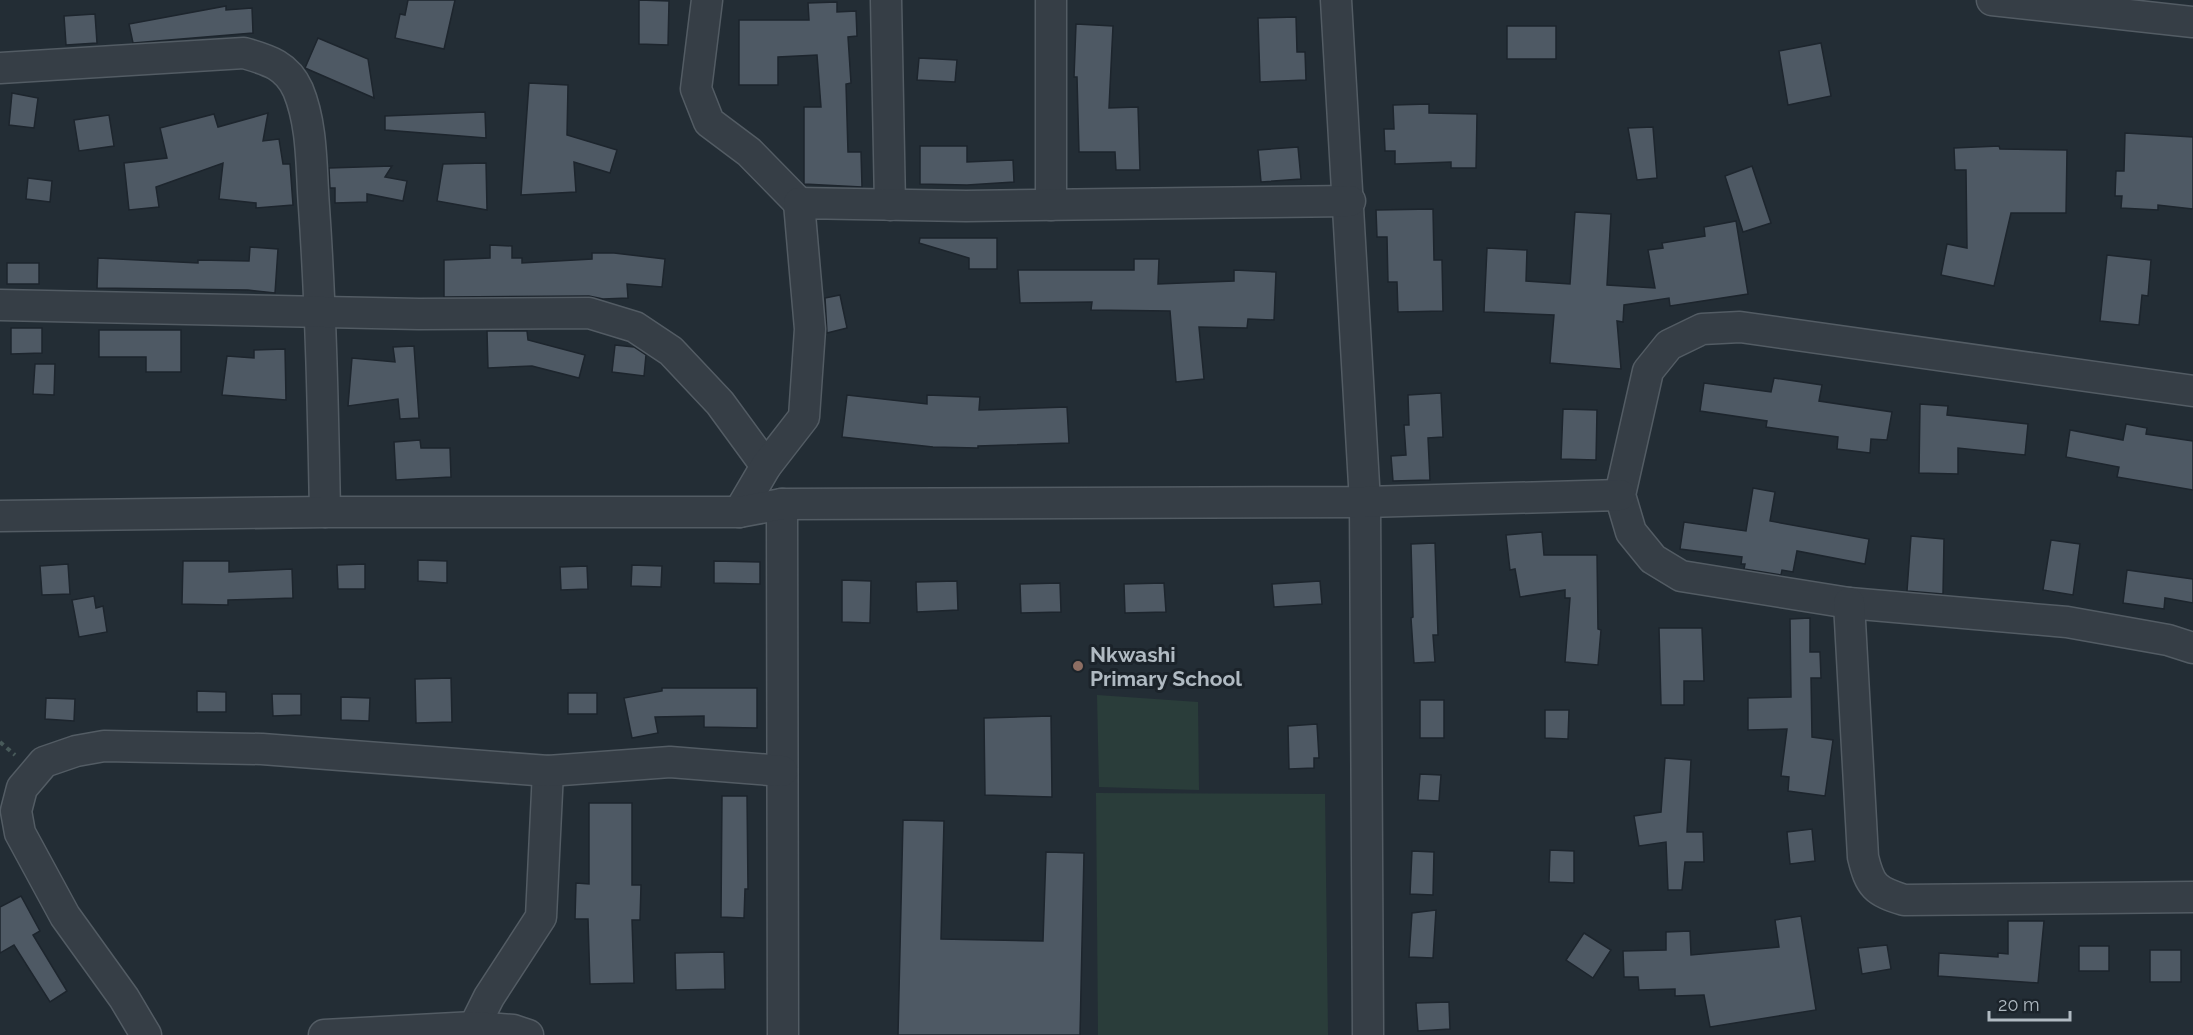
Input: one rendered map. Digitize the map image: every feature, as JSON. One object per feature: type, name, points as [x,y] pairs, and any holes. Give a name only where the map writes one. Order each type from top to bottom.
[{"type":"street","points":[[707,0],[696,89],[708,122],[749,152],[799,203],[810,329],[804,417],[766,466],[739,512]]},
{"type":"street","points":[[886,0],[890,205]]},
{"type":"street","points":[[1051,205],[1052,0]]},
{"type":"street","points":[[1336,0],[1350,201],[1365,502],[1368,1035]]},
{"type":"street","points":[[1992,0],[2193,22]]},
{"type":"street","points":[[0,68],[244,53],[276,62],[297,89],[308,126],[322,312],[325,512]]},
{"type":"street","points":[[799,203],[1051,205],[1350,201]]},
{"type":"street","points":[[0,305],[520,315],[589,313],[634,327],[671,351],[720,404],[766,466]]},
{"type":"street","points":[[2193,391],[1740,327],[1702,329],[1669,345],[1647,371],[1620,495],[1631,532],[1653,559],[1681,576],[1849,603],[2067,622],[2168,640],[2193,648]]},
{"type":"street","points":[[0,516],[325,512],[739,512],[782,504],[1365,502],[1620,495]]},
{"type":"street","points":[[782,504],[783,1035]]},
{"type":"street","points":[[1849,603],[1863,857],[1868,879],[1880,893],[1904,900],[2193,897]]},
{"type":"street","points":[[146,1035],[124,998],[65,916],[20,833],[16,812],[22,788],[44,762],[76,751],[104,746],[262,749],[548,771],[670,762],[782,771]]},
{"type":"street","points":[[474,1027],[489,997],[541,917],[548,771]]},
{"type":"street","points":[[324,1035],[474,1027],[513,1030],[528,1035]]},
{"type":"green space","points":[[1097,695],[1198,702],[1199,790],[1099,787]]},
{"type":"green space","points":[[1096,793],[1325,794],[1328,1035],[1098,1035]]},
{"type":"building","points":[[408,0],[455,0],[444,49],[395,38],[400,14],[405,15]]},
{"type":"building","points":[[639,0],[669,1],[668,45],[639,44]]},
{"type":"building","points":[[837,2],[837,12],[856,11],[857,36],[848,37],[851,83],[846,84],[848,152],[861,152],[862,187],[804,184],[804,107],[821,107],[817,55],[778,57],[778,85],[739,85],[739,20],[809,20],[808,3]]},
{"type":"building","points":[[226,6],[226,10],[252,8],[253,33],[133,43],[129,24]]},
{"type":"building","points":[[95,14],[97,43],[66,45],[64,16]]},
{"type":"building","points":[[1296,17],[1297,52],[1305,52],[1306,80],[1260,82],[1258,18]]},
{"type":"building","points":[[1076,24],[1113,26],[1109,108],[1138,107],[1140,170],[1116,170],[1115,152],[1079,152],[1077,77],[1074,77]]},
{"type":"building","points":[[1507,26],[1556,26],[1556,59],[1507,59]]},
{"type":"building","points":[[318,38],[368,59],[374,98],[305,68]]},
{"type":"building","points":[[1821,43],[1831,96],[1788,105],[1779,51]]},
{"type":"building","points":[[919,58],[957,60],[955,82],[917,80]]},
{"type":"building","points":[[529,83],[568,85],[567,135],[617,150],[610,173],[574,162],[576,192],[521,195]]},
{"type":"building","points":[[12,93],[38,98],[34,128],[9,125]]},
{"type":"building","points":[[1429,104],[1429,113],[1477,114],[1476,168],[1451,168],[1451,162],[1395,164],[1395,151],[1385,151],[1384,129],[1394,129],[1393,105]]},
{"type":"building","points":[[485,112],[486,138],[385,130],[385,116]]},
{"type":"building","points":[[268,113],[263,141],[279,139],[283,164],[290,164],[293,205],[256,208],[256,203],[219,199],[223,163],[156,187],[159,207],[129,210],[124,163],[167,158],[160,128],[214,114],[218,127]]},
{"type":"building","points":[[109,115],[114,146],[79,151],[74,120]]},
{"type":"building","points":[[1653,127],[1657,178],[1637,180],[1628,128]]},
{"type":"building","points":[[2125,133],[2193,137],[2193,209],[2158,205],[2158,210],[2121,208],[2122,196],[2115,196],[2116,171],[2124,171]]},
{"type":"building","points":[[920,146],[967,146],[967,162],[1013,160],[1014,182],[967,185],[920,184]]},
{"type":"building","points":[[1999,146],[2000,149],[2067,150],[2066,213],[2011,213],[1994,286],[1941,275],[1947,244],[1967,248],[1966,170],[1955,170],[1954,148]]},
{"type":"building","points":[[1298,147],[1301,179],[1261,182],[1258,150]]},
{"type":"building","points":[[486,163],[487,210],[437,201],[443,164]]},
{"type":"building","points":[[392,166],[385,177],[407,181],[403,201],[367,194],[367,202],[335,203],[335,188],[330,188],[329,168]]},
{"type":"building","points":[[1752,166],[1771,223],[1743,232],[1725,176]]},
{"type":"building","points":[[28,178],[52,181],[50,202],[26,199]]},
{"type":"building","points":[[1433,209],[1434,260],[1442,260],[1443,311],[1398,312],[1397,282],[1388,282],[1387,237],[1377,237],[1376,210]]},
{"type":"building","points":[[1575,212],[1611,214],[1607,285],[1655,288],[1648,250],[1663,248],[1662,243],[1705,236],[1704,227],[1736,221],[1748,294],[1670,306],[1669,298],[1624,305],[1623,322],[1617,321],[1621,369],[1550,363],[1554,315],[1484,312],[1487,248],[1527,250],[1526,281],[1570,284]]},
{"type":"building","points":[[920,238],[997,238],[997,269],[969,269],[969,258],[919,243]]},
{"type":"building","points":[[490,245],[512,246],[512,258],[522,258],[522,263],[592,259],[592,253],[614,253],[665,259],[662,287],[627,284],[628,298],[444,297],[444,260],[490,258]]},
{"type":"building","points":[[250,247],[278,249],[275,293],[248,290],[97,288],[98,258],[198,263],[198,260],[249,261]]},
{"type":"building","points":[[2107,255],[2151,260],[2148,296],[2142,295],[2139,325],[2100,321]]},
{"type":"building","points":[[1134,259],[1159,259],[1158,284],[1234,281],[1234,270],[1276,272],[1274,320],[1248,319],[1247,328],[1199,327],[1204,379],[1176,382],[1170,311],[1091,310],[1092,302],[1020,303],[1018,270],[1134,270]]},
{"type":"building","points":[[7,263],[39,263],[39,284],[7,284]]},
{"type":"building","points":[[840,295],[847,328],[827,333],[825,298]]},
{"type":"building","points":[[11,328],[42,328],[42,353],[11,354]]},
{"type":"building","points":[[99,330],[181,330],[181,372],[146,372],[146,357],[99,357]]},
{"type":"building","points":[[487,331],[527,331],[528,340],[585,355],[579,378],[532,366],[488,368]]},
{"type":"building","points":[[615,345],[634,347],[646,355],[644,376],[612,372]]},
{"type":"building","points":[[414,346],[419,418],[400,419],[398,399],[348,406],[352,358],[395,362],[393,347]]},
{"type":"building","points":[[285,349],[286,400],[222,395],[227,356],[254,358],[254,350]]},
{"type":"building","points":[[35,364],[55,364],[54,395],[33,394]]},
{"type":"building","points":[[1774,378],[1822,385],[1819,401],[1892,412],[1887,440],[1871,439],[1870,453],[1837,449],[1838,437],[1766,427],[1767,421],[1700,411],[1704,383],[1771,392]]},
{"type":"building","points":[[1441,393],[1443,437],[1428,438],[1430,480],[1393,481],[1391,456],[1406,455],[1404,425],[1409,425],[1408,395]]},
{"type":"building","points":[[847,395],[927,404],[927,395],[980,397],[979,410],[1067,407],[1069,443],[978,446],[978,448],[933,447],[842,437]]},
{"type":"building","points":[[1920,404],[1948,406],[1947,415],[2028,424],[2025,455],[1958,448],[1958,474],[1919,473]]},
{"type":"building","points":[[1563,409],[1597,410],[1596,460],[1561,459]]},
{"type":"building","points":[[2126,424],[2147,428],[2146,434],[2193,441],[2193,490],[2117,477],[2119,467],[2066,457],[2070,430],[2123,440]]},
{"type":"building","points":[[420,440],[421,448],[450,448],[451,477],[396,480],[394,442]]},
{"type":"building","points":[[1753,488],[1775,492],[1770,521],[1869,539],[1865,564],[1797,551],[1793,572],[1782,570],[1781,575],[1744,569],[1745,564],[1741,564],[1742,557],[1680,549],[1684,522],[1746,531]]},
{"type":"building","points":[[1542,532],[1544,555],[1597,555],[1598,629],[1601,630],[1598,665],[1565,662],[1570,598],[1565,598],[1565,590],[1520,597],[1515,569],[1510,570],[1506,535]]},
{"type":"building","points":[[1911,536],[1944,539],[1943,594],[1907,591]]},
{"type":"building","points":[[2051,540],[2080,544],[2073,595],[2043,590]]},
{"type":"building","points":[[1435,543],[1438,635],[1433,635],[1435,662],[1414,663],[1411,618],[1413,617],[1411,544]]},
{"type":"building","points":[[418,560],[447,561],[447,583],[418,581]]},
{"type":"building","points":[[183,561],[229,561],[229,572],[292,569],[293,598],[228,600],[228,605],[182,604]]},
{"type":"building","points":[[714,561],[760,562],[760,584],[714,583]]},
{"type":"building","points":[[68,564],[70,594],[42,595],[40,566]]},
{"type":"building","points":[[365,564],[365,589],[338,589],[337,565]]},
{"type":"building","points":[[632,565],[662,566],[661,587],[631,586]]},
{"type":"building","points":[[587,566],[588,589],[561,590],[560,567]]},
{"type":"building","points":[[2127,570],[2193,579],[2193,603],[2165,598],[2164,609],[2123,603]]},
{"type":"building","points":[[842,580],[871,581],[870,623],[842,622]]},
{"type":"building","points":[[957,581],[958,610],[917,612],[916,582]]},
{"type":"building","points":[[1320,581],[1322,604],[1274,607],[1272,584]]},
{"type":"building","points":[[1060,583],[1061,612],[1021,613],[1020,584]]},
{"type":"building","points":[[1164,583],[1166,612],[1125,613],[1124,584]]},
{"type":"building","points":[[94,596],[96,608],[103,606],[107,632],[79,637],[72,600]]},
{"type":"building","points":[[1810,618],[1810,652],[1820,652],[1821,678],[1811,678],[1812,737],[1833,740],[1825,796],[1788,791],[1789,777],[1781,776],[1787,729],[1748,730],[1748,698],[1791,697],[1790,619]]},
{"type":"building","points":[[1659,628],[1702,628],[1704,681],[1684,681],[1684,705],[1661,705]]},
{"type":"building","points":[[451,678],[452,722],[416,723],[415,679]]},
{"type":"building","points":[[662,688],[757,688],[757,728],[704,727],[704,716],[655,717],[658,733],[632,738],[624,698],[662,691]]},
{"type":"building","points":[[197,691],[226,692],[226,712],[197,712]]},
{"type":"building","points":[[568,693],[597,693],[597,714],[568,714]]},
{"type":"building","points":[[272,694],[301,694],[301,715],[273,716]]},
{"type":"building","points":[[341,697],[370,698],[369,721],[341,720]]},
{"type":"building","points":[[46,698],[75,699],[74,721],[45,719]]},
{"type":"building","points":[[1420,700],[1444,700],[1444,738],[1420,738]]},
{"type":"building","points":[[1545,710],[1569,710],[1568,739],[1545,738]]},
{"type":"building","points":[[1051,716],[1052,797],[985,795],[984,718]]},
{"type":"building","points":[[1317,724],[1319,758],[1314,758],[1314,768],[1289,769],[1288,726]]},
{"type":"building","points":[[1665,758],[1691,760],[1687,832],[1703,832],[1704,862],[1685,862],[1682,890],[1668,890],[1666,842],[1639,846],[1634,816],[1661,812]]},
{"type":"building","points":[[1420,774],[1441,775],[1439,801],[1418,800]]},
{"type":"building","points":[[722,796],[747,796],[748,889],[745,889],[744,918],[721,917]]},
{"type":"building","points":[[589,803],[632,803],[632,885],[641,885],[640,920],[632,920],[634,983],[590,984],[588,919],[575,919],[576,883],[589,884]]},
{"type":"building","points":[[903,820],[944,821],[941,939],[1043,941],[1046,852],[1084,853],[1080,1035],[898,1035]]},
{"type":"building","points":[[1812,829],[1815,861],[1790,864],[1787,832]]},
{"type":"building","points":[[1550,850],[1574,851],[1574,883],[1549,882]]},
{"type":"building","points":[[1412,851],[1434,852],[1433,895],[1410,894]]},
{"type":"building","points":[[21,896],[40,931],[33,935],[67,991],[50,1002],[14,945],[0,953],[0,907]]},
{"type":"building","points":[[1436,910],[1433,958],[1409,957],[1412,913]]},
{"type":"building","points":[[1801,916],[1816,1010],[1710,1027],[1704,995],[1675,996],[1675,989],[1639,990],[1638,977],[1624,977],[1623,951],[1666,950],[1666,932],[1690,931],[1691,955],[1779,947],[1775,920]]},
{"type":"building","points":[[2008,921],[2044,921],[2038,983],[1938,976],[1939,953],[1998,957],[1998,953],[2008,954]]},
{"type":"building","points":[[1584,933],[1611,950],[1593,978],[1566,960]]},
{"type":"building","points":[[1887,945],[1891,969],[1862,974],[1858,948]]},
{"type":"building","points":[[2079,946],[2109,946],[2109,971],[2079,971]]},
{"type":"building","points":[[2150,950],[2181,950],[2181,982],[2150,982]]},
{"type":"building","points":[[724,952],[725,989],[676,990],[675,953]]},
{"type":"building","points":[[1449,1002],[1450,1029],[1418,1031],[1416,1003]]},
{"type":"place","name":"Nkwashi Primary School","points":[[1078,666]]}]
